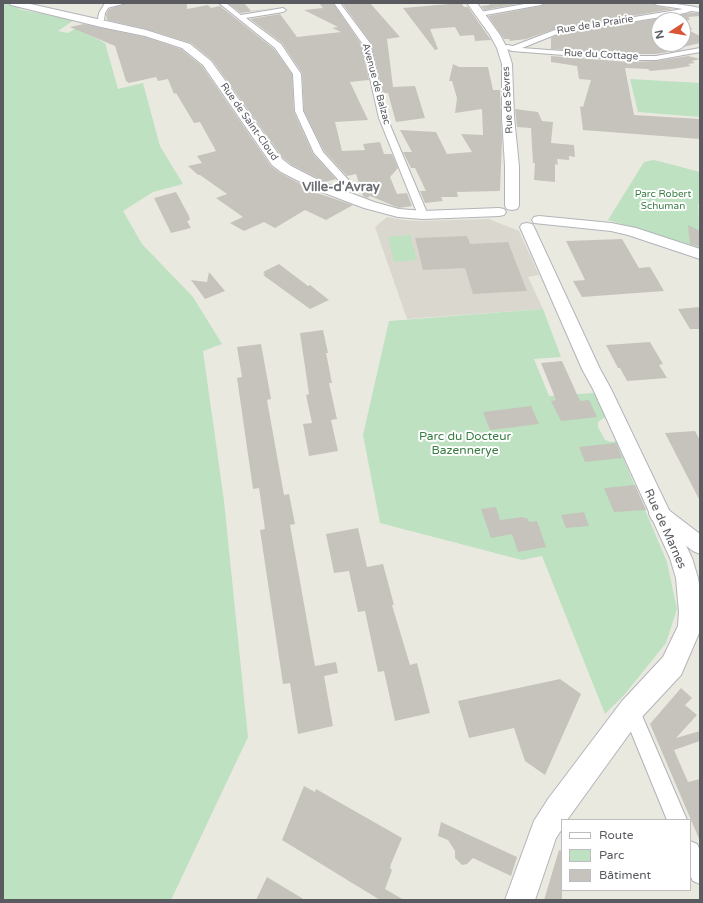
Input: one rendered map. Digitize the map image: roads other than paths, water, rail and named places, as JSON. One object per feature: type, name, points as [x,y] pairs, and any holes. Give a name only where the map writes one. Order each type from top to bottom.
[{"type":"main road","name":"Rue de Saint-Cloud","points":[[14,3],[168,39],[186,46],[199,54],[218,77],[277,162],[286,169],[319,186],[341,195],[398,213],[423,215],[522,215],[612,226],[700,254]]},
{"type":"main road","name":"Rue de Sèvres","points":[[472,3],[502,48],[507,64],[508,117],[512,166],[522,215]]},
{"type":"main road","name":"Rue de Marnes","points":[[520,900],[544,831],[558,809],[631,710],[672,666],[695,621],[691,612],[687,578],[681,558],[659,514],[602,389],[588,363],[522,215]]},
{"type":"street","points":[[99,24],[102,13],[107,4],[124,3]]},
{"type":"street","points":[[222,3],[278,46],[297,74],[300,110],[319,152],[348,185],[347,190],[341,195]]},
{"type":"street","name":"Avenue de Balzac","points":[[336,3],[368,47],[383,118],[423,215]]},
{"type":"street","points":[[480,14],[541,3]]},
{"type":"street","points":[[657,3],[700,10]]},
{"type":"street","name":"Rue de la Prairie","points":[[516,48],[541,36],[555,32],[685,11],[690,8]]},
{"type":"street","points":[[239,17],[283,10]]},
{"type":"street","name":"Rue du Cottage","points":[[502,48],[628,58],[656,58],[700,50]]},
{"type":"street","points":[[659,514],[700,545]]},
{"type":"street","points":[[631,710],[677,819]]},
{"type":"street","points":[[691,853],[700,874]]},
{"type":"district","name":"Ville-d'Avray","points":[[341,188]]},
{"type":"park label","name":"Parc Robert Schuman","points":[[663,200]]},
{"type":"park label","name":"Parc du Docteur Bazennerye","points":[[465,444]]}]
